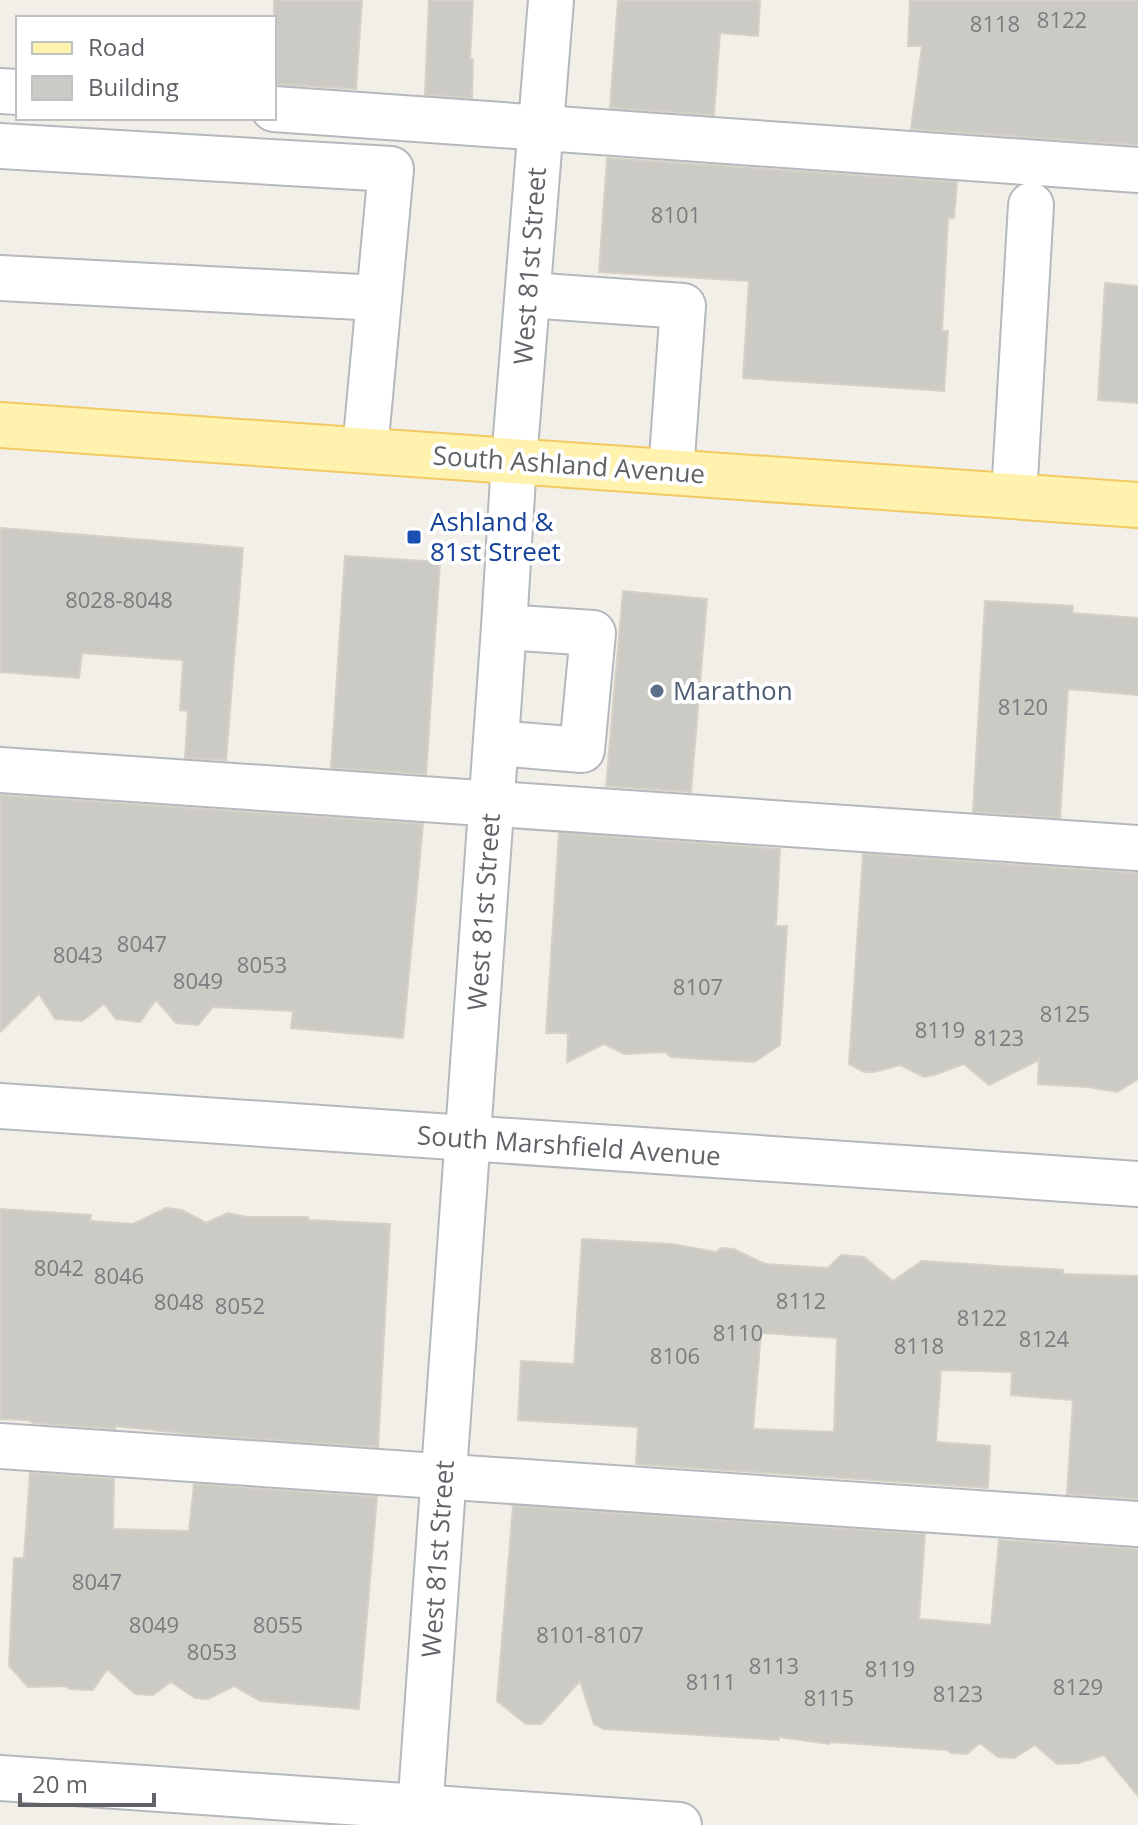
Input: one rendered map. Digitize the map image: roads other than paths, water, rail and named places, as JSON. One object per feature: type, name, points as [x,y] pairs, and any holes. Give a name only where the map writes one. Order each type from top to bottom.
[{"type":"main road","name":"South Ashland Avenue","points":[[0,425],[1138,505]]},
{"type":"street","name":"West 81st Street","points":[[420,1816],[514,461],[551,0]]},
{"type":"street","points":[[276,109],[1138,170]]},
{"type":"street","points":[[0,146],[391,169],[365,450]]},
{"type":"street","points":[[1014,496],[1031,205]]},
{"type":"street","points":[[0,278],[379,298]]},
{"type":"street","points":[[528,295],[683,306],[671,472]]},
{"type":"street","points":[[496,743],[582,750],[593,633],[504,627]]},
{"type":"street","points":[[0,770],[1138,848]]},
{"type":"street","name":"South Marshfield Avenue","points":[[0,1106],[1138,1184]]},
{"type":"street","points":[[0,1446],[1138,1524]]},
{"type":"street","points":[[0,1778],[420,1816],[679,1825]]},
{"type":"place","name":"Ashland & 81st Street","points":[[414,537]]},
{"type":"place","name":"Marathon","points":[[657,691]]}]
